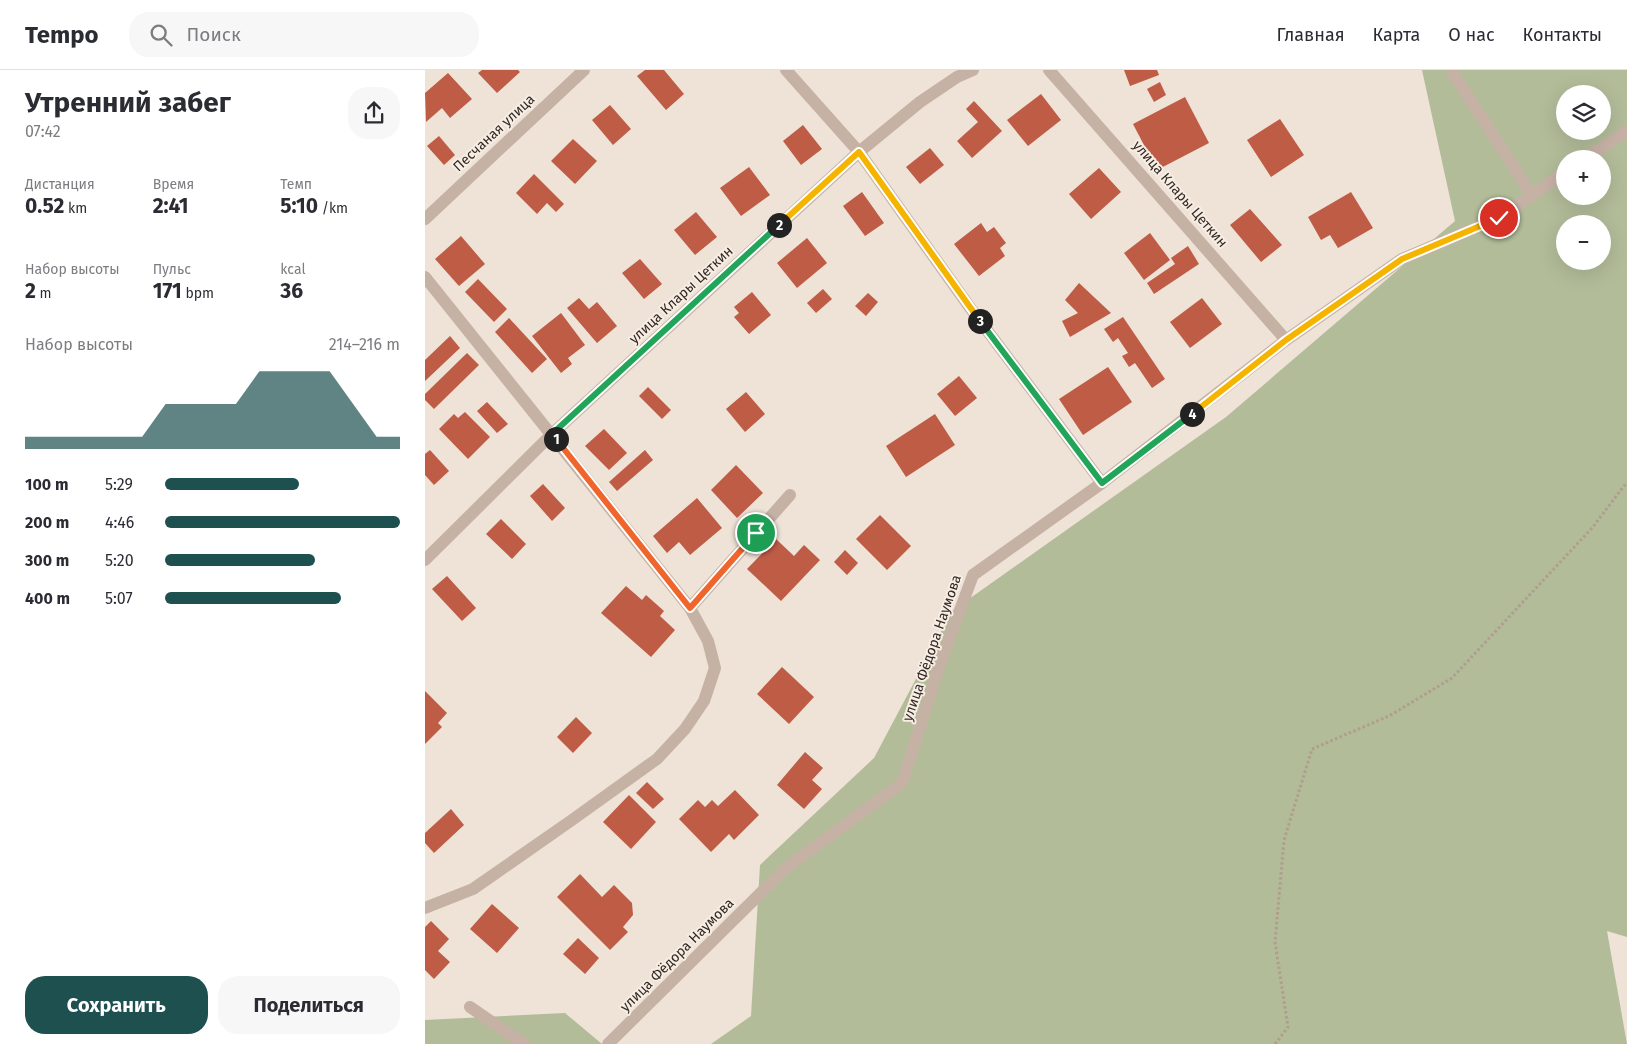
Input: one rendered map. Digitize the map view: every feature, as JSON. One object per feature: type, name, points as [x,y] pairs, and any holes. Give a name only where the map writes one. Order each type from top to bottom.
[{"type":"street","name":"Песчаная улица","points":[[425,219],[584,70]]},
{"type":"street","points":[[786,70],[859,152],[971,309],[1102,483]]},
{"type":"street","name":"улица Клары Цеткин","points":[[425,560],[552,434],[859,152],[920,102],[957,76],[973,70]]},
{"type":"street","name":"улица Клары Цеткин","points":[[1049,70],[1286,340]]},
{"type":"street","points":[[1451,70],[1532,195]]},
{"type":"street","points":[[1598,150],[1627,131]]},
{"type":"street","name":"улица Фёдора Наумова","points":[[608,1044],[786,868],[902,783],[940,664],[973,575],[1102,483],[1286,340],[1402,259],[1499,218],[1556,178]]},
{"type":"street","points":[[425,277],[690,608],[708,641],[715,668],[704,701],[685,729],[657,759],[473,889],[425,908]]},
{"type":"street","points":[[690,608],[790,495]]},
{"type":"street","points":[[470,1007],[524,1044]]},
{"type":"path","points":[[1275,1044],[1288,1027],[1275,942],[1283,840],[1312,749],[1389,716],[1452,678],[1593,528],[1627,482]]},
{"type":"green space","points":[[1422,70],[1627,70],[1627,937],[1607,931],[1627,1044],[711,1044],[751,1016],[760,865],[874,758],[952,611],[1226,417],[1455,221]]},
{"type":"green space","points":[[565,1013],[602,1044],[425,1044],[425,1020]]},
{"type":"building","points":[[482,70],[518,70],[520,72],[497,93],[478,73]]},
{"type":"building","points":[[645,70],[664,70],[684,94],[666,110],[637,76]]},
{"type":"building","points":[[1124,70],[1157,70],[1159,75],[1130,86]]},
{"type":"building","points":[[448,73],[472,99],[450,118],[442,108],[426,122],[425,93]]},
{"type":"building","points":[[1160,82],[1166,95],[1154,102],[1147,89]]},
{"type":"building","points":[[1041,94],[1061,120],[1028,146],[1007,120]]},
{"type":"building","points":[[1185,97],[1209,143],[1157,170],[1133,124]]},
{"type":"building","points":[[974,101],[1002,131],[972,158],[957,141],[978,122],[966,109]]},
{"type":"building","points":[[610,105],[631,129],[613,145],[592,120]]},
{"type":"building","points":[[1280,119],[1304,155],[1271,177],[1247,140]]},
{"type":"building","points":[[803,125],[822,149],[801,165],[783,141]]},
{"type":"building","points":[[439,136],[455,155],[444,165],[427,146]]},
{"type":"building","points":[[573,139],[597,161],[575,184],[551,161]]},
{"type":"building","points":[[930,148],[944,165],[920,184],[906,167]]},
{"type":"building","points":[[749,167],[770,195],[741,216],[720,188]]},
{"type":"building","points":[[1099,168],[1121,192],[1091,219],[1069,194]]},
{"type":"building","points":[[534,174],[564,204],[556,212],[547,203],[537,214],[516,193]]},
{"type":"building","points":[[862,192],[884,223],[865,236],[843,206]]},
{"type":"building","points":[[1351,192],[1373,228],[1338,248],[1330,235],[1321,240],[1308,217]]},
{"type":"building","points":[[1250,209],[1282,245],[1261,262],[1230,225]]},
{"type":"building","points":[[696,212],[717,237],[695,255],[674,230]]},
{"type":"building","points":[[981,223],[987,232],[994,227],[1006,243],[1000,248],[1005,256],[979,276],[954,244]]},
{"type":"building","points":[[1150,233],[1170,260],[1144,280],[1124,253]]},
{"type":"building","points":[[461,236],[485,264],[459,286],[435,259]]},
{"type":"building","points":[[807,238],[827,263],[797,288],[777,263]]},
{"type":"building","points":[[1188,246],[1199,264],[1154,294],[1147,283],[1175,264],[1171,258]]},
{"type":"building","points":[[640,259],[662,284],[644,299],[622,273]]},
{"type":"building","points":[[478,279],[507,309],[494,322],[465,292]]},
{"type":"building","points":[[1079,283],[1111,313],[1070,337],[1062,321],[1078,313],[1065,300]]},
{"type":"building","points":[[823,289],[832,299],[816,313],[807,303]]},
{"type":"building","points":[[752,292],[771,315],[749,334],[734,317],[739,313],[734,307]]},
{"type":"building","points":[[868,293],[878,302],[866,316],[855,306]]},
{"type":"building","points":[[579,298],[589,309],[597,302],[617,326],[597,343],[567,308]]},
{"type":"building","points":[[1202,298],[1222,324],[1190,348],[1170,322]]},
{"type":"building","points":[[561,313],[585,345],[568,358],[572,364],[561,373],[532,336]]},
{"type":"building","points":[[1123,317],[1165,379],[1152,388],[1135,363],[1129,367],[1122,356],[1128,353],[1118,338],[1113,342],[1104,329]]},
{"type":"building","points":[[509,318],[547,359],[532,373],[495,332]]},
{"type":"building","points":[[450,336],[460,348],[425,381],[425,360]]},
{"type":"building","points":[[467,353],[479,365],[434,409],[425,400],[425,394]]},
{"type":"building","points":[[1108,367],[1132,402],[1083,435],[1059,399]]},
{"type":"building","points":[[959,376],[977,398],[955,416],[937,394]]},
{"type":"building","points":[[648,387],[671,410],[662,419],[639,396]]},
{"type":"building","points":[[746,392],[765,414],[745,432],[726,409]]},
{"type":"building","points":[[487,402],[508,424],[497,433],[477,411]]},
{"type":"building","points":[[465,412],[490,437],[468,459],[439,429],[454,414],[458,418]]},
{"type":"building","points":[[935,414],[955,445],[906,477],[886,446]]},
{"type":"building","points":[[604,429],[627,453],[609,470],[585,446]]},
{"type":"building","points":[[430,450],[449,471],[434,485],[425,475],[425,454]]},
{"type":"building","points":[[645,450],[653,460],[617,491],[609,482]]},
{"type":"building","points":[[736,465],[763,493],[737,518],[711,490]]},
{"type":"building","points":[[543,484],[565,508],[552,521],[530,496]]},
{"type":"building","points":[[697,498],[722,528],[690,555],[679,542],[667,553],[653,536]]},
{"type":"building","points":[[880,515],[911,546],[887,570],[856,539]]},
{"type":"building","points":[[501,519],[526,544],[512,559],[486,534]]},
{"type":"building","points":[[776,539],[794,556],[804,545],[820,560],[781,601],[747,569]]},
{"type":"building","points":[[845,550],[858,563],[847,575],[834,562]]},
{"type":"building","points":[[447,576],[476,608],[462,621],[432,589]]},
{"type":"building","points":[[626,586],[642,600],[646,595],[664,611],[660,616],[675,630],[651,657],[601,613]]},
{"type":"building","points":[[782,667],[814,697],[789,724],[757,694]]},
{"type":"building","points":[[425,691],[447,713],[438,723],[442,727],[425,744]]},
{"type":"building","points":[[576,717],[592,733],[573,753],[557,737]]},
{"type":"building","points":[[805,752],[823,768],[812,780],[822,789],[804,809],[777,785]]},
{"type":"building","points":[[647,782],[664,799],[653,809],[636,793]]},
{"type":"building","points":[[735,790],[759,815],[734,840],[729,834],[711,852],[679,819],[698,800],[705,807],[712,800],[718,806]]},
{"type":"building","points":[[629,795],[656,822],[631,849],[603,822]]},
{"type":"building","points":[[451,809],[464,825],[434,853],[425,843],[425,833]]},
{"type":"building","points":[[580,874],[602,897],[614,885],[632,903],[633,915],[623,927],[628,932],[610,950],[557,897]]},
{"type":"building","points":[[492,904],[519,928],[497,953],[470,929]]},
{"type":"building","points":[[431,921],[449,939],[438,951],[450,962],[434,979],[425,970],[425,927]]},
{"type":"building","points":[[578,938],[599,958],[585,974],[563,954]]},
{"type":"route","points":[[756,533],[690,608],[552,434],[859,152],[971,309],[1102,483],[1286,340],[1402,259],[1499,218]]}]
